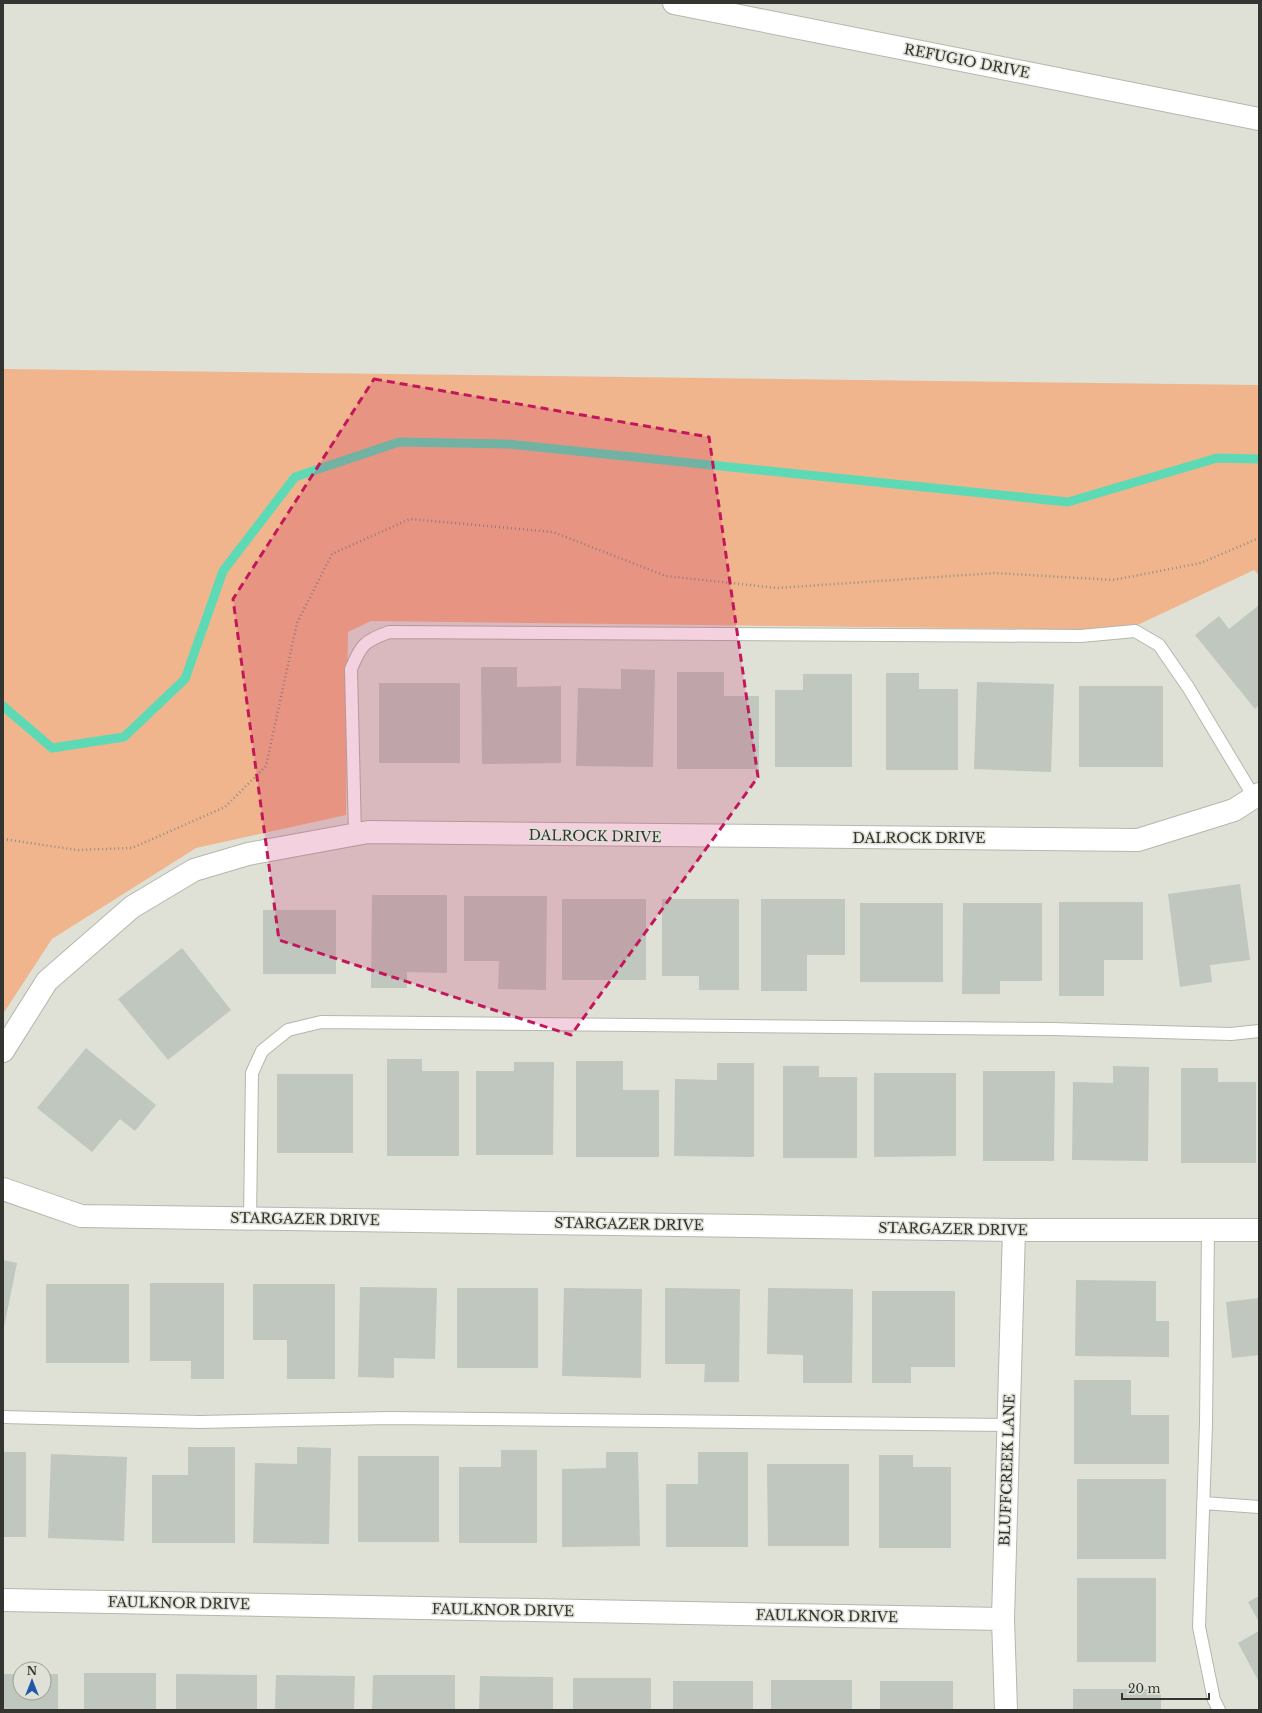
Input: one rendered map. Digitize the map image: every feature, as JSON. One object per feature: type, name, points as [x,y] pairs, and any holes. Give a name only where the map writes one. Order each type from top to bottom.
[{"type":"street","name":"REFUGIO DRIVE","points":[[674,3],[1259,119]]},
{"type":"street","name":"DALROCK DRIVE","points":[[3,1051],[48,981],[132,907],[194,870],[248,854],[368,832],[1138,840],[1234,810],[1256,796]]},
{"type":"street","name":"STARGAZER DRIVE","points":[[3,1189],[81,1216],[1014,1230],[1259,1230]]},
{"type":"street","name":"BLUFFCREEK LANE","points":[[1006,1710],[1003,1619],[1014,1230]]},
{"type":"street","name":"FAULKNOR DRIVE","points":[[3,1600],[1003,1619]]},
{"type":"lane","points":[[355,835],[351,669],[358,653],[370,639],[389,632],[1081,636],[1135,631],[1159,645],[1188,686],[1256,796]]},
{"type":"lane","points":[[250,1218],[252,1073],[262,1051],[288,1030],[321,1022],[1053,1029],[1231,1034],[1259,1031]]},
{"type":"lane","points":[[1208,1230],[1199,1627],[1214,1700],[1219,1710]]},
{"type":"lane","points":[[3,1417],[200,1422],[390,1418],[1008,1425]]},
{"type":"lane","points":[[1203,1503],[1259,1507]]},
{"type":"highlighted area","points":[[374,379],[709,437],[758,777],[571,1035],[279,940],[233,599]]},
{"type":"shaded area","points":[[3,369],[1259,385],[1259,575],[1254,570],[1127,630],[371,621],[348,632],[346,815],[196,848],[52,939],[3,1014]]},
{"type":"building","points":[[1259,605],[1259,705],[1255,709],[1195,635],[1219,616],[1229,629]]},
{"type":"building","points":[[481,667],[517,667],[517,687],[561,686],[561,763],[482,764]]},
{"type":"building","points":[[621,669],[655,670],[653,767],[576,766],[578,688],[621,689]]},
{"type":"building","points":[[677,672],[724,672],[724,696],[759,696],[759,769],[677,769]]},
{"type":"building","points":[[886,673],[919,673],[919,689],[958,689],[958,770],[886,770]]},
{"type":"building","points":[[803,674],[852,674],[852,767],[775,767],[775,690],[803,690]]},
{"type":"building","points":[[977,682],[1054,684],[1051,772],[974,769]]},
{"type":"building","points":[[379,683],[460,683],[460,763],[379,763]]},
{"type":"building","points":[[1079,686],[1163,686],[1163,767],[1079,767]]},
{"type":"building","points":[[1240,884],[1250,960],[1210,965],[1212,982],[1180,987],[1168,894]]},
{"type":"building","points":[[372,895],[447,895],[447,973],[407,972],[407,988],[371,988]]},
{"type":"building","points":[[464,896],[547,896],[546,990],[498,989],[499,961],[464,961]]},
{"type":"building","points":[[562,899],[646,899],[646,980],[562,980]]},
{"type":"building","points":[[662,899],[739,899],[739,990],[699,990],[699,976],[662,976]]},
{"type":"building","points":[[761,899],[845,899],[845,955],[807,955],[807,991],[761,991]]},
{"type":"building","points":[[1059,902],[1143,902],[1143,960],[1104,960],[1104,996],[1059,996]]},
{"type":"building","points":[[860,903],[943,903],[943,982],[860,982]]},
{"type":"building","points":[[963,903],[1042,903],[1042,981],[1000,981],[1000,994],[962,994]]},
{"type":"building","points":[[263,910],[336,910],[336,974],[263,974]]},
{"type":"building","points":[[182,948],[231,1010],[168,1060],[118,999]]},
{"type":"building","points":[[86,1048],[156,1105],[135,1131],[120,1119],[92,1152],[37,1108]]},
{"type":"building","points":[[387,1059],[422,1059],[422,1071],[459,1071],[459,1156],[387,1156]]},
{"type":"building","points":[[576,1061],[623,1061],[623,1090],[659,1090],[659,1157],[576,1157]]},
{"type":"building","points":[[514,1062],[554,1062],[553,1155],[476,1155],[476,1071],[514,1071]]},
{"type":"building","points":[[717,1063],[754,1063],[754,1157],[674,1156],[675,1079],[717,1080]]},
{"type":"building","points":[[783,1066],[819,1066],[819,1077],[857,1077],[857,1158],[783,1158]]},
{"type":"building","points":[[1113,1066],[1149,1067],[1148,1161],[1072,1160],[1073,1082],[1113,1083]]},
{"type":"building","points":[[1181,1068],[1218,1068],[1218,1082],[1256,1082],[1256,1163],[1181,1163]]},
{"type":"building","points":[[983,1071],[1055,1071],[1054,1161],[983,1161]]},
{"type":"building","points":[[874,1073],[956,1073],[956,1156],[874,1157]]},
{"type":"building","points":[[277,1074],[353,1074],[353,1153],[277,1153]]},
{"type":"building","points":[[3,1260],[17,1263],[4,1327],[3,1327]]},
{"type":"building","points":[[1076,1280],[1156,1281],[1156,1321],[1169,1321],[1169,1357],[1075,1356]]},
{"type":"building","points":[[150,1283],[224,1283],[224,1379],[191,1379],[191,1361],[150,1361]]},
{"type":"building","points":[[46,1284],[129,1284],[129,1363],[46,1363]]},
{"type":"building","points":[[253,1284],[335,1284],[335,1379],[287,1379],[287,1340],[253,1340]]},
{"type":"building","points":[[360,1287],[437,1288],[435,1359],[394,1358],[394,1378],[358,1377]]},
{"type":"building","points":[[457,1288],[538,1288],[538,1368],[457,1368]]},
{"type":"building","points":[[564,1288],[642,1289],[641,1378],[562,1376]]},
{"type":"building","points":[[665,1288],[740,1289],[739,1382],[704,1382],[705,1364],[665,1364]]},
{"type":"building","points":[[768,1288],[853,1289],[852,1383],[803,1383],[803,1355],[767,1354]]},
{"type":"building","points":[[872,1291],[955,1291],[955,1367],[911,1367],[911,1383],[872,1383]]},
{"type":"building","points":[[1259,1298],[1259,1355],[1232,1358],[1226,1302]]},
{"type":"building","points":[[1074,1380],[1131,1380],[1131,1415],[1169,1415],[1169,1464],[1074,1464]]},
{"type":"building","points":[[188,1447],[235,1447],[235,1543],[152,1543],[152,1475],[188,1475]]},
{"type":"building","points":[[297,1447],[331,1448],[329,1544],[253,1543],[255,1463],[297,1464]]},
{"type":"building","points":[[501,1450],[537,1450],[537,1543],[459,1543],[459,1467],[501,1467]]},
{"type":"building","points":[[3,1452],[26,1452],[26,1537],[3,1537]]},
{"type":"building","points":[[606,1452],[638,1452],[640,1546],[562,1547],[562,1469],[606,1468]]},
{"type":"building","points":[[698,1452],[748,1452],[748,1547],[666,1547],[666,1484],[698,1484]]},
{"type":"building","points":[[51,1454],[127,1457],[124,1541],[48,1538]]},
{"type":"building","points":[[879,1455],[913,1455],[913,1467],[951,1467],[951,1548],[879,1548]]},
{"type":"building","points":[[358,1456],[439,1456],[439,1542],[358,1542]]},
{"type":"building","points":[[767,1464],[849,1464],[849,1546],[768,1546]]},
{"type":"building","points":[[1077,1479],[1166,1479],[1166,1559],[1077,1559]]},
{"type":"building","points":[[1077,1578],[1156,1578],[1156,1662],[1077,1662]]},
{"type":"building","points":[[1259,1596],[1259,1622],[1248,1602]]},
{"type":"building","points":[[1259,1631],[1259,1682],[1238,1643]]},
{"type":"building","points":[[84,1673],[156,1673],[156,1710],[84,1710]]},
{"type":"building","points":[[3,1674],[12,1674],[12,1701],[52,1701],[52,1674],[58,1674],[58,1710],[3,1710]]},
{"type":"building","points":[[176,1674],[257,1675],[257,1710],[176,1710]]},
{"type":"building","points":[[276,1675],[355,1676],[354,1710],[275,1710]]},
{"type":"building","points":[[373,1675],[455,1675],[455,1710],[372,1710]]},
{"type":"building","points":[[480,1676],[553,1677],[553,1710],[479,1710]]},
{"type":"building","points":[[573,1678],[651,1678],[651,1710],[573,1710]]},
{"type":"building","points":[[771,1680],[852,1680],[852,1710],[771,1710]]},
{"type":"building","points":[[673,1681],[753,1681],[753,1710],[673,1710]]},
{"type":"building","points":[[880,1681],[953,1681],[953,1710],[880,1710]]},
{"type":"building","points":[[1073,1689],[1161,1689],[1161,1710],[1073,1710]]},
{"type":"waterway","points":[[3,706],[52,748],[124,737],[185,679],[223,571],[295,477],[399,442],[508,444],[1068,502],[1217,458],[1259,459]]}]
